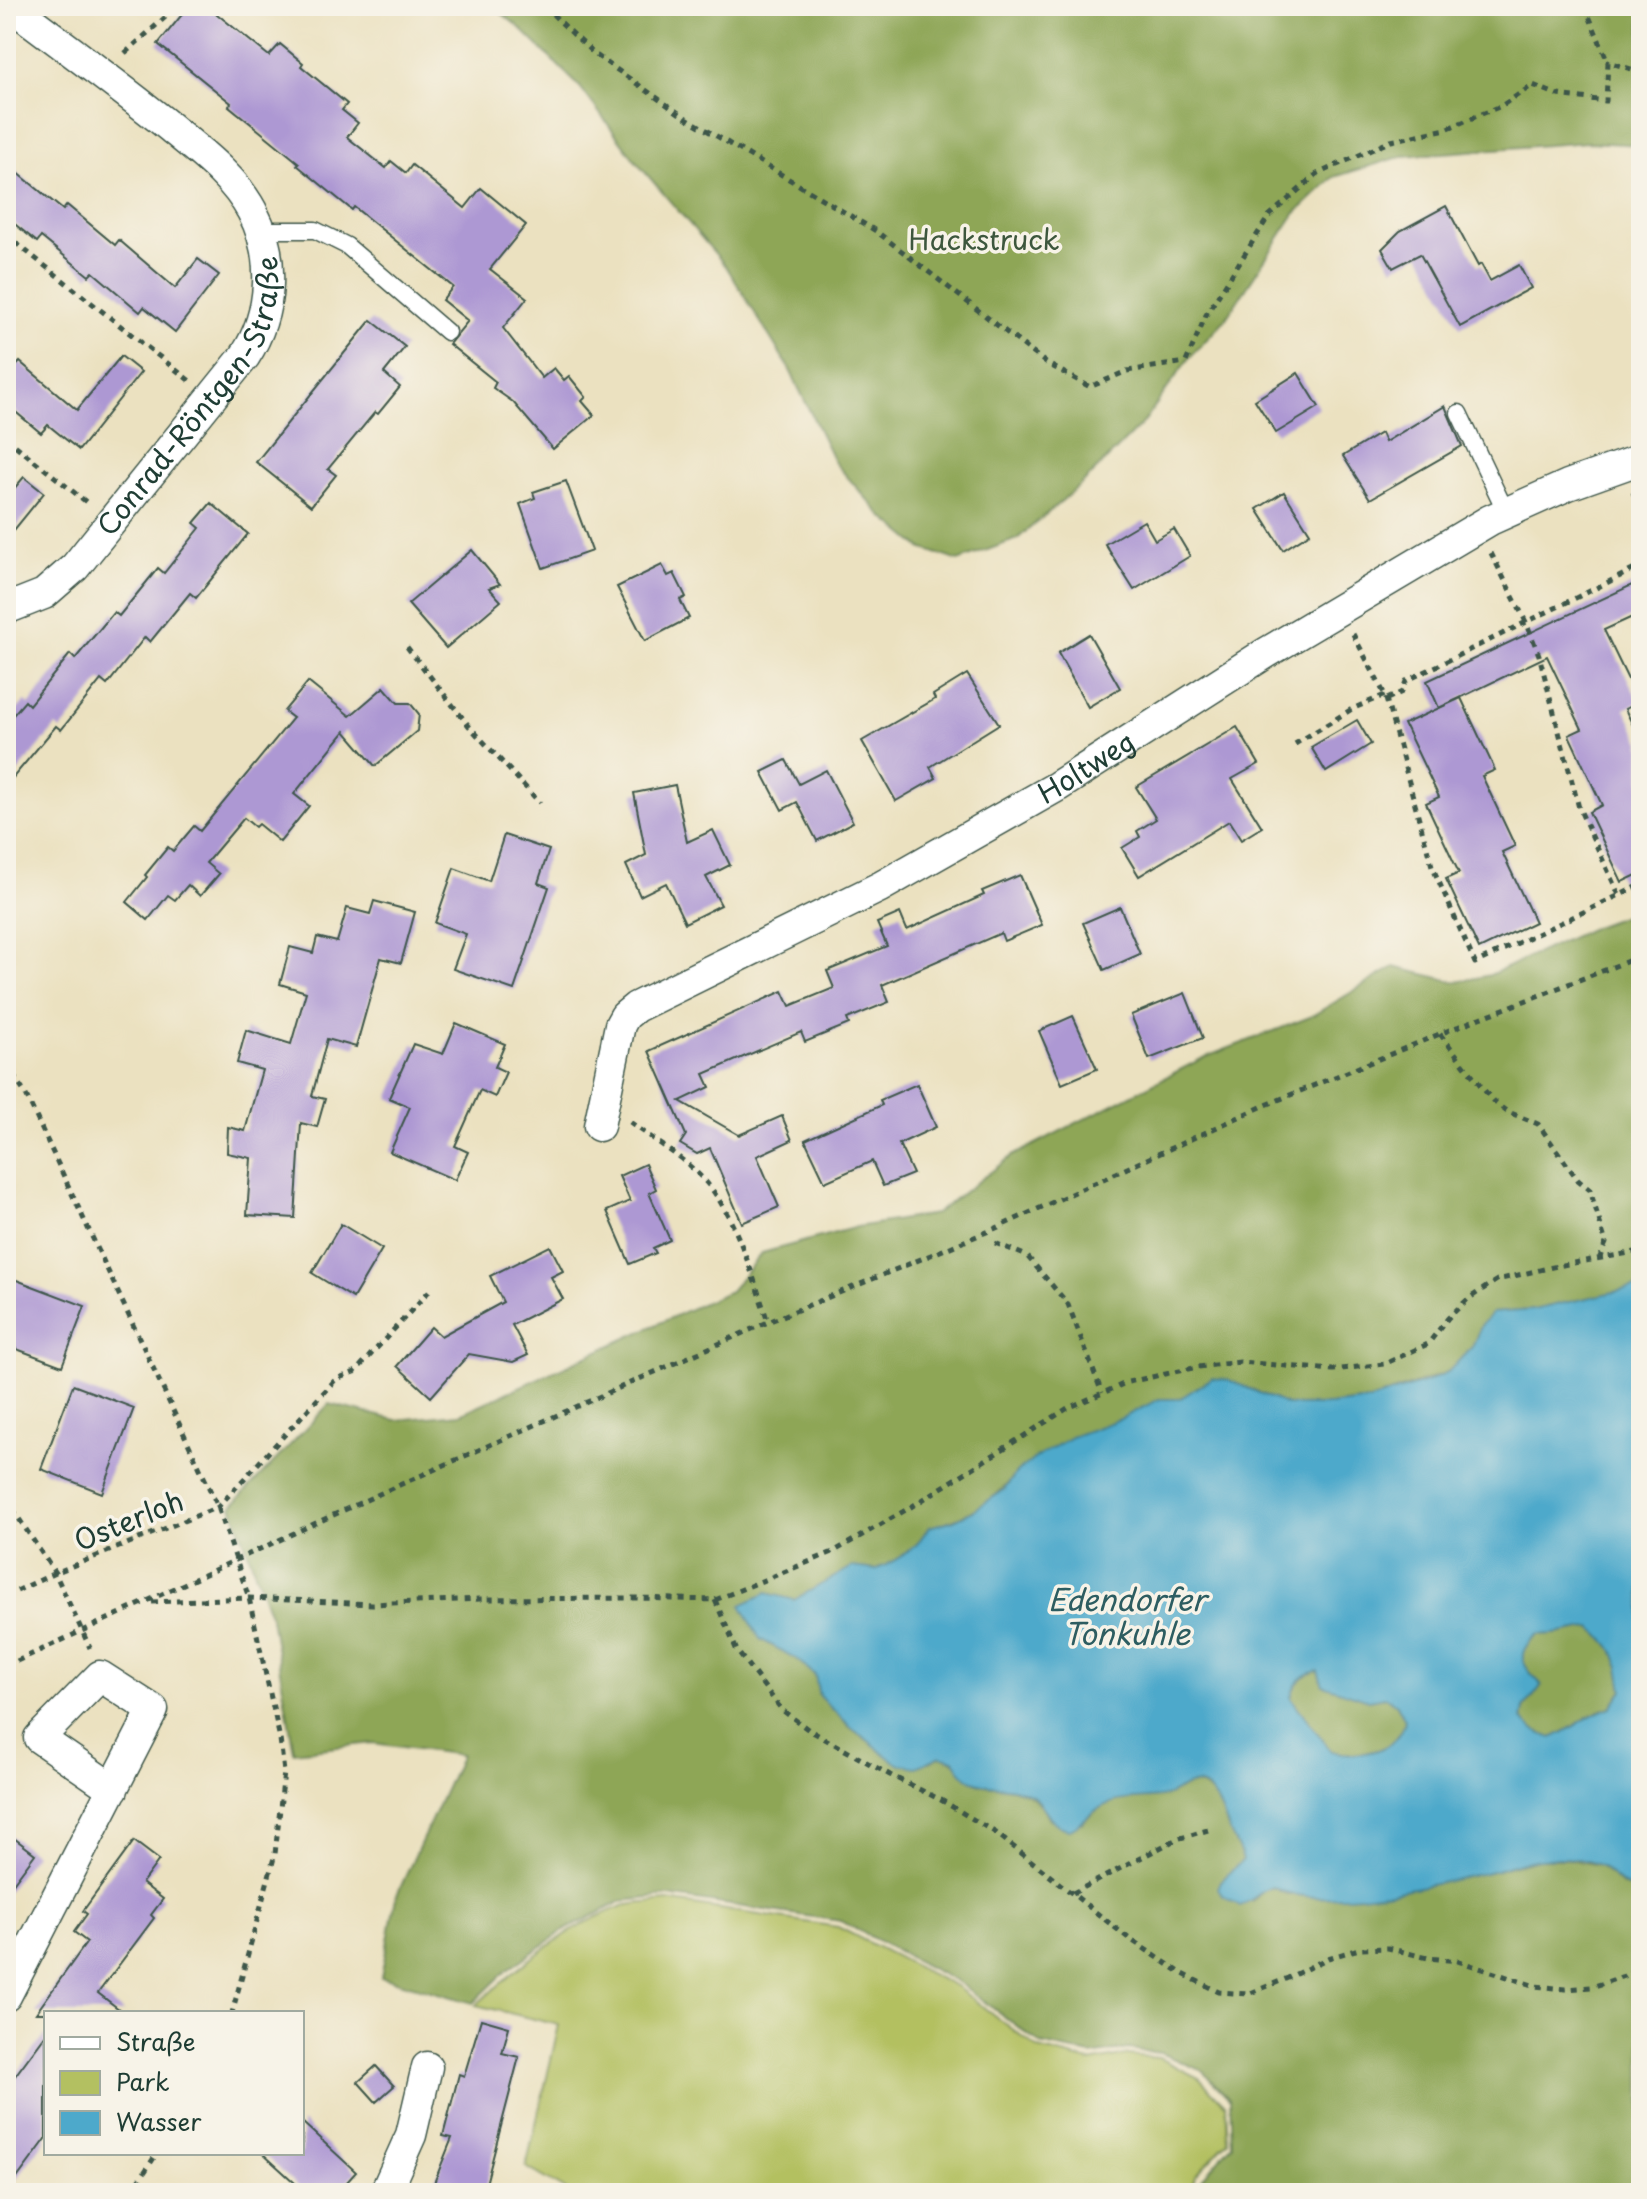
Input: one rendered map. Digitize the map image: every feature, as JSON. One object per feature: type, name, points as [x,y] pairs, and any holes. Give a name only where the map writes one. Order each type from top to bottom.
[{"type":"street","name":"Conrad-Röntgen-Straße","points":[[6,609],[44,594],[75,567],[212,398],[251,347],[265,310],[268,269],[261,230],[251,208],[218,169],[147,108],[11,6]]},
{"type":"street","name":"Holtweg","points":[[602,1115],[620,1025],[636,1007],[864,895],[1058,786],[1339,609],[1478,527],[1586,478],[1641,459]]},
{"type":"street","points":[[6,1996],[113,1789],[153,1710],[100,1676],[39,1738],[113,1789]]},
{"type":"street","points":[[385,2193],[411,2135],[427,2067]]},
{"type":"lane","points":[[261,230],[315,230],[347,246],[447,332]]},
{"type":"lane","points":[[1459,413],[1506,512]]},
{"type":"path","points":[[101,74],[178,6]]},
{"type":"path","points":[[544,6],[593,53],[670,107],[876,231],[1046,363],[1090,387],[1127,371],[1186,362],[1206,315],[1269,216],[1317,174],[1391,141],[1459,123],[1501,106],[1533,85],[1558,95],[1606,101],[1608,62],[1585,6]]},
{"type":"path","points":[[1608,62],[1641,72]]},
{"type":"path","points":[[6,235],[212,398]]},
{"type":"path","points":[[6,438],[112,524]]},
{"type":"path","points":[[1478,527],[1527,624],[1539,655],[1579,808],[1619,895]]},
{"type":"path","points":[[1295,744],[1352,709],[1402,692],[1406,681],[1641,566]]},
{"type":"path","points":[[1339,609],[1386,697],[1432,866],[1475,963],[1641,885]]},
{"type":"path","points":[[407,647],[469,726],[540,803]]},
{"type":"path","points":[[6,1666],[379,1494],[768,1322],[994,1229],[1261,1107],[1641,956]]},
{"type":"path","points":[[1440,1034],[1493,1101],[1506,1111],[1538,1124],[1578,1180],[1590,1190],[1606,1243],[1599,1258]]},
{"type":"path","points":[[6,1065],[25,1093],[218,1507],[249,1598],[280,1739],[284,1772],[273,1865],[233,2011]]},
{"type":"path","points":[[602,1115],[690,1166],[707,1183],[724,1210],[748,1262],[768,1322]]},
{"type":"path","points":[[995,1243],[1027,1256],[1068,1304],[1102,1393]]},
{"type":"path","points":[[147,1603],[249,1598],[372,1604],[480,1599],[715,1600],[833,1552],[923,1500],[1068,1408],[1128,1382],[1198,1367],[1240,1362],[1333,1370],[1384,1364],[1428,1344],[1468,1299],[1497,1280],[1641,1251]]},
{"type":"path","points":[[218,1507],[336,1379],[355,1372],[430,1290]]},
{"type":"path","name":"Osterloh","points":[[6,1499],[55,1573]]},
{"type":"path","name":"Osterloh","points":[[6,1596],[218,1507]]},
{"type":"path","points":[[55,1573],[84,1632],[100,1676]]},
{"type":"path","points":[[715,1600],[737,1651],[782,1710],[809,1730],[996,1833],[1127,1937],[1181,1973],[1219,1992],[1248,1994],[1328,1958],[1359,1949],[1388,1948],[1428,1958],[1458,1961],[1535,1986],[1566,1989],[1592,1987],[1624,1976],[1641,1965]]},
{"type":"path","points":[[1073,1893],[1177,1839],[1208,1830]]},
{"type":"path","points":[[131,2193],[156,2155]]},
{"type":"green space","name":"Hackstruck","points":[[492,6],[1641,6],[1641,145],[1588,142],[1403,156],[1334,177],[1295,214],[1225,320],[1189,358],[1143,423],[1085,481],[1017,539],[958,561],[921,548],[882,516],[835,463],[789,368],[726,266],[638,164],[580,87],[519,27]]},
{"type":"green space","points":[[1641,910],[1641,1286],[1533,1310],[1492,1313],[1482,1324],[1472,1347],[1448,1372],[1370,1400],[1329,1405],[1286,1405],[1254,1390],[1212,1379],[1179,1399],[1159,1400],[1017,1472],[989,1500],[967,1514],[929,1527],[917,1544],[898,1559],[876,1570],[852,1567],[794,1600],[767,1593],[760,1639],[795,1658],[815,1675],[819,1696],[851,1728],[898,1763],[930,1762],[941,1756],[957,1765],[977,1783],[1012,1788],[1034,1798],[1049,1819],[1082,1823],[1098,1809],[1116,1800],[1162,1796],[1188,1785],[1201,1786],[1216,1800],[1243,1860],[1221,1881],[1253,1901],[1272,1887],[1286,1894],[1358,1895],[1492,1871],[1538,1859],[1568,1859],[1599,1865],[1623,1886],[1641,1890],[1641,2193],[1197,2193],[1200,2181],[1232,2144],[1230,2099],[1201,2070],[1160,2053],[1128,2049],[1091,2055],[1041,2044],[962,1985],[841,1921],[668,1896],[622,1901],[563,1931],[506,1971],[473,2003],[381,1977],[396,1897],[461,1755],[373,1743],[294,1752],[271,1618],[232,1506],[329,1404],[396,1420],[460,1414],[730,1291],[762,1253],[857,1227],[935,1214],[1012,1156],[1201,1059],[1310,1017],[1394,967],[1457,982],[1490,975],[1594,927]]},
{"type":"green space","points":[[1591,1628],[1615,1654],[1623,1689],[1611,1707],[1551,1738],[1533,1730],[1522,1719],[1524,1709],[1542,1685],[1525,1665],[1525,1648],[1538,1634]]},
{"type":"green space","points":[[1318,1671],[1323,1685],[1369,1700],[1385,1697],[1397,1704],[1405,1720],[1394,1740],[1364,1753],[1331,1751],[1291,1698],[1300,1680]]},
{"type":"green space","points":[[667,1901],[838,1927],[958,1988],[1039,2049],[1090,2062],[1128,2055],[1159,2058],[1199,2078],[1226,2105],[1228,2141],[1195,2176],[1189,2193],[571,2193],[526,2167],[559,2025],[476,2005],[527,1962],[583,1924],[623,1906]]},
{"type":"water","name":"Edendorfer Tonkuhle","points":[[1641,1286],[1641,1890],[1623,1885],[1594,1863],[1555,1858],[1528,1861],[1442,1883],[1381,1894],[1320,1897],[1272,1887],[1240,1906],[1222,1895],[1218,1888],[1221,1881],[1243,1860],[1216,1800],[1205,1787],[1189,1785],[1164,1796],[1111,1803],[1070,1829],[1057,1824],[1030,1794],[969,1779],[954,1760],[941,1756],[917,1767],[898,1764],[851,1727],[819,1696],[815,1675],[795,1658],[760,1639],[741,1605],[767,1593],[794,1600],[852,1567],[876,1570],[898,1559],[917,1544],[929,1527],[971,1512],[1004,1490],[1017,1472],[1071,1437],[1120,1419],[1159,1399],[1179,1399],[1212,1378],[1229,1380],[1287,1405],[1329,1405],[1370,1400],[1448,1372],[1472,1347],[1482,1324],[1492,1313],[1533,1310]],"holes":[[[1591,1628],[1615,1654],[1623,1690],[1611,1707],[1559,1735],[1551,1738],[1533,1730],[1522,1719],[1524,1708],[1542,1685],[1525,1665],[1525,1648],[1538,1634]],[[1318,1671],[1323,1685],[1369,1700],[1385,1697],[1397,1704],[1405,1720],[1395,1740],[1365,1753],[1331,1751],[1291,1698],[1300,1680]]]},
{"type":"building","points":[[189,6],[207,6],[269,56],[280,44],[347,104],[342,110],[358,123],[347,137],[386,168],[391,161],[406,173],[412,165],[465,208],[481,188],[526,225],[490,269],[527,298],[503,328],[542,378],[554,368],[564,380],[569,376],[586,397],[582,401],[594,415],[553,449],[513,402],[493,388],[496,382],[449,344],[468,321],[442,300],[453,287],[297,165],[299,163],[229,106],[231,103],[158,44]]},
{"type":"building","points":[[6,163],[63,210],[67,205],[115,245],[119,240],[175,288],[198,259],[219,275],[175,332],[144,307],[140,312],[93,272],[89,276],[41,237],[37,242],[6,217]]},
{"type":"building","points":[[1446,206],[1478,266],[1481,264],[1490,281],[1519,265],[1531,288],[1460,327],[1420,254],[1393,268],[1382,249],[1400,231]]},
{"type":"building","points":[[371,320],[405,347],[384,373],[400,387],[328,469],[336,475],[311,506],[256,462]]},
{"type":"building","points":[[121,356],[141,372],[79,450],[48,425],[41,433],[6,404],[6,377],[20,362],[77,410]]},
{"type":"building","points":[[1298,373],[1319,407],[1276,433],[1255,400]]},
{"type":"building","points":[[1445,406],[1462,446],[1370,499],[1343,456],[1381,433],[1385,442]]},
{"type":"building","points":[[24,477],[44,493],[6,540],[6,498]]},
{"type":"building","points":[[566,481],[592,551],[543,568],[520,504],[535,498],[533,492]]},
{"type":"building","points":[[1284,492],[1310,533],[1283,550],[1257,509]]},
{"type":"building","points":[[211,503],[248,534],[196,598],[190,593],[150,642],[145,637],[107,685],[101,680],[61,730],[56,726],[6,786],[6,723],[25,701],[29,705],[70,654],[75,659],[114,612],[119,616],[158,568],[164,573],[200,528],[194,523]]},
{"type":"building","points":[[1144,521],[1155,540],[1174,529],[1190,556],[1134,590],[1105,544]]},
{"type":"building","points":[[472,550],[500,584],[489,588],[501,601],[446,648],[408,604]]},
{"type":"building","points":[[662,565],[668,576],[674,573],[686,597],[680,600],[689,618],[645,641],[617,587]]},
{"type":"building","points":[[1634,584],[1641,598],[1641,613],[1604,630],[1639,702],[1625,709],[1641,742],[1641,873],[1622,882],[1589,812],[1602,805],[1569,735],[1582,729],[1547,656],[1439,708],[1427,681]]},
{"type":"building","points":[[1089,634],[1120,688],[1088,707],[1058,653]]},
{"type":"building","points":[[967,674],[999,724],[930,767],[936,778],[896,801],[862,741],[935,699],[933,695]]},
{"type":"building","points":[[308,682],[350,716],[384,687],[398,703],[410,703],[419,714],[417,731],[375,766],[345,731],[294,794],[309,806],[280,842],[258,824],[255,827],[244,818],[206,863],[219,874],[200,896],[188,885],[175,900],[168,895],[148,920],[127,902],[147,877],[145,875],[168,847],[173,851],[194,826],[200,831],[293,718],[284,711]]},
{"type":"building","points":[[1461,698],[1495,770],[1482,776],[1515,846],[1502,852],[1535,922],[1479,949],[1446,879],[1459,873],[1426,803],[1439,797],[1404,724]]},
{"type":"building","points":[[1357,720],[1371,744],[1326,772],[1311,747]]},
{"type":"building","points":[[1237,727],[1259,764],[1232,779],[1262,827],[1241,840],[1229,821],[1139,876],[1122,848],[1140,837],[1137,831],[1156,819],[1136,787]]},
{"type":"building","points":[[786,760],[799,784],[826,770],[853,822],[817,841],[797,802],[782,810],[762,772]]},
{"type":"building","points":[[675,785],[687,842],[713,830],[730,865],[706,877],[721,905],[685,923],[666,883],[640,896],[626,865],[646,855],[634,793]]},
{"type":"building","points":[[504,835],[549,850],[538,883],[549,887],[514,990],[453,969],[466,934],[435,923],[454,868],[489,881]]},
{"type":"building","points":[[1020,875],[1042,925],[1004,941],[1001,933],[882,985],[889,1002],[847,1019],[849,1024],[805,1042],[801,1032],[704,1074],[710,1087],[680,1101],[739,1135],[782,1116],[792,1140],[757,1156],[779,1207],[742,1223],[710,1148],[697,1154],[680,1144],[686,1135],[649,1051],[783,991],[790,1006],[834,988],[827,971],[887,946],[877,923],[900,913],[907,930]]},
{"type":"building","points":[[374,901],[415,912],[401,963],[381,958],[356,1047],[327,1039],[312,1096],[325,1099],[317,1127],[301,1123],[295,1218],[247,1215],[251,1158],[227,1153],[228,1127],[245,1131],[262,1070],[237,1063],[246,1030],[291,1044],[306,992],[280,984],[290,947],[313,953],[317,937],[337,942],[347,908],[370,914]]},
{"type":"building","points":[[1120,907],[1140,954],[1104,970],[1083,923]]},
{"type":"building","points":[[1185,993],[1203,1038],[1149,1059],[1131,1015]]},
{"type":"building","points":[[1073,1016],[1097,1069],[1062,1084],[1039,1031]]},
{"type":"building","points":[[456,1023],[505,1044],[495,1067],[506,1072],[495,1097],[480,1090],[455,1146],[468,1152],[455,1180],[390,1152],[410,1107],[389,1098],[413,1044],[443,1054]]},
{"type":"building","points":[[917,1084],[936,1127],[899,1144],[913,1174],[883,1186],[872,1161],[825,1182],[805,1140],[882,1105],[880,1100]]},
{"type":"building","points":[[645,1164],[656,1189],[649,1193],[670,1240],[653,1248],[656,1253],[630,1264],[607,1211],[630,1201],[619,1176]]},
{"type":"building","points":[[341,1224],[382,1249],[353,1298],[312,1273]]},
{"type":"building","points":[[550,1246],[563,1271],[551,1277],[563,1299],[512,1325],[528,1355],[513,1362],[469,1354],[431,1397],[397,1366],[431,1327],[441,1336],[503,1302],[490,1276]]},
{"type":"building","points":[[6,1276],[85,1306],[62,1366],[6,1345]]},
{"type":"building","points":[[73,1385],[134,1408],[102,1493],[41,1469]]},
{"type":"building","points":[[6,1832],[35,1854],[6,1893]]},
{"type":"building","points":[[134,1841],[159,1860],[142,1883],[163,1899],[151,1915],[154,1918],[98,1993],[121,2011],[36,2013],[87,1942],[74,1932],[87,1914],[83,1911]]},
{"type":"building","points":[[481,2019],[509,2027],[502,2053],[519,2057],[486,2184],[483,2193],[430,2193],[452,2138],[443,2136],[459,2074],[464,2076]]},
{"type":"building","points":[[44,2037],[44,2142],[6,2193],[6,2088]]},
{"type":"building","points":[[376,2066],[394,2086],[376,2102],[358,2082]]},
{"type":"building","points":[[304,2124],[356,2172],[337,2193],[306,2193],[264,2155],[304,2155]]}]
